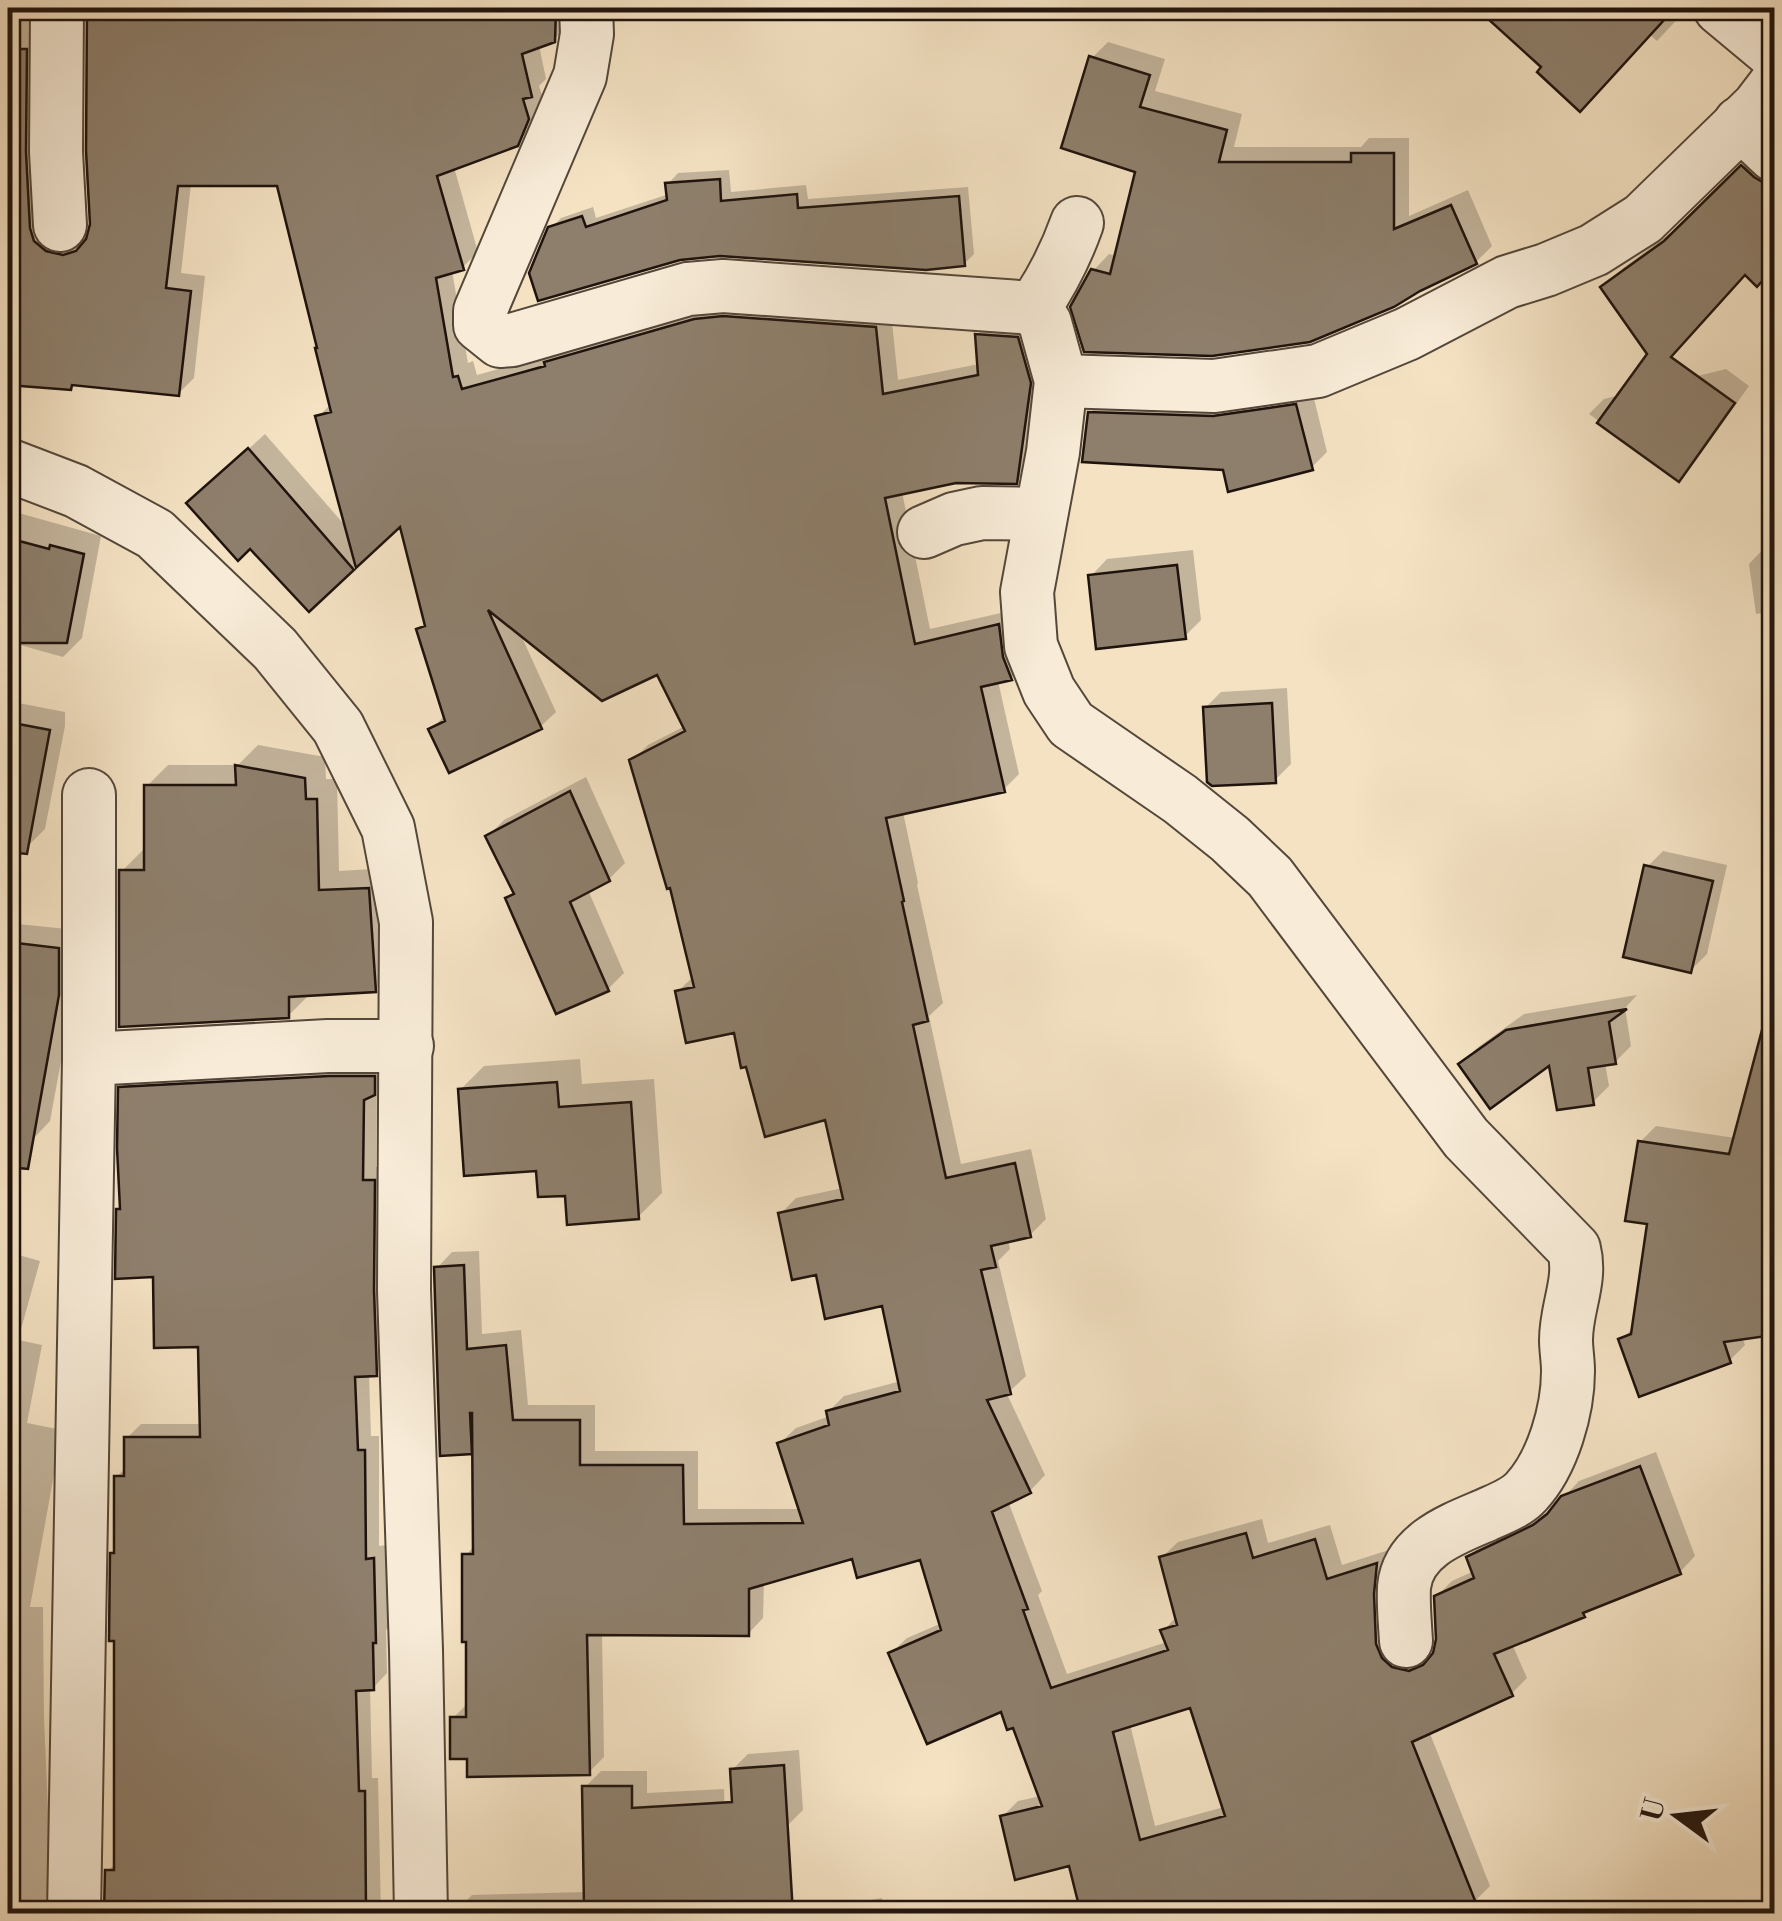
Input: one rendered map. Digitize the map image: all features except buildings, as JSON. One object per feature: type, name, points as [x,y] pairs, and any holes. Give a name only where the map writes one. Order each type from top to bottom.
[{"type":"street","points":[[58,8],[56,152],[60,225]]},
{"type":"street","points":[[586,8],[587,34],[580,76],[480,311],[480,325],[500,342],[688,290],[723,286],[1034,308]]},
{"type":"street","points":[[1720,8],[1774,53]]},
{"type":"street","points":[[1061,381],[1214,386],[1318,371],[1407,334],[1507,282],[1594,250],[1643,219],[1763,122]]},
{"type":"street","points":[[1034,308],[1059,267],[1077,223]]},
{"type":"street","points":[[1034,308],[1044,323],[1061,381],[1027,592],[1030,646],[1049,691],[1071,724],[1180,799],[1270,876],[1466,1138],[1574,1249],[1579,1268],[1566,1338],[1564,1410],[1541,1472],[1524,1495],[1448,1531],[1427,1545],[1412,1562],[1404,1584],[1406,1641]]},
{"type":"street","points":[[8,465],[76,491],[154,534],[275,648],[338,727],[388,828],[406,922],[404,1290],[421,1914]]},
{"type":"street","points":[[924,532],[982,514],[1040,514]]},
{"type":"street","points":[[74,1914],[89,1059],[89,795]]},
{"type":"street","points":[[89,1059],[328,1046],[406,1046]]}]
